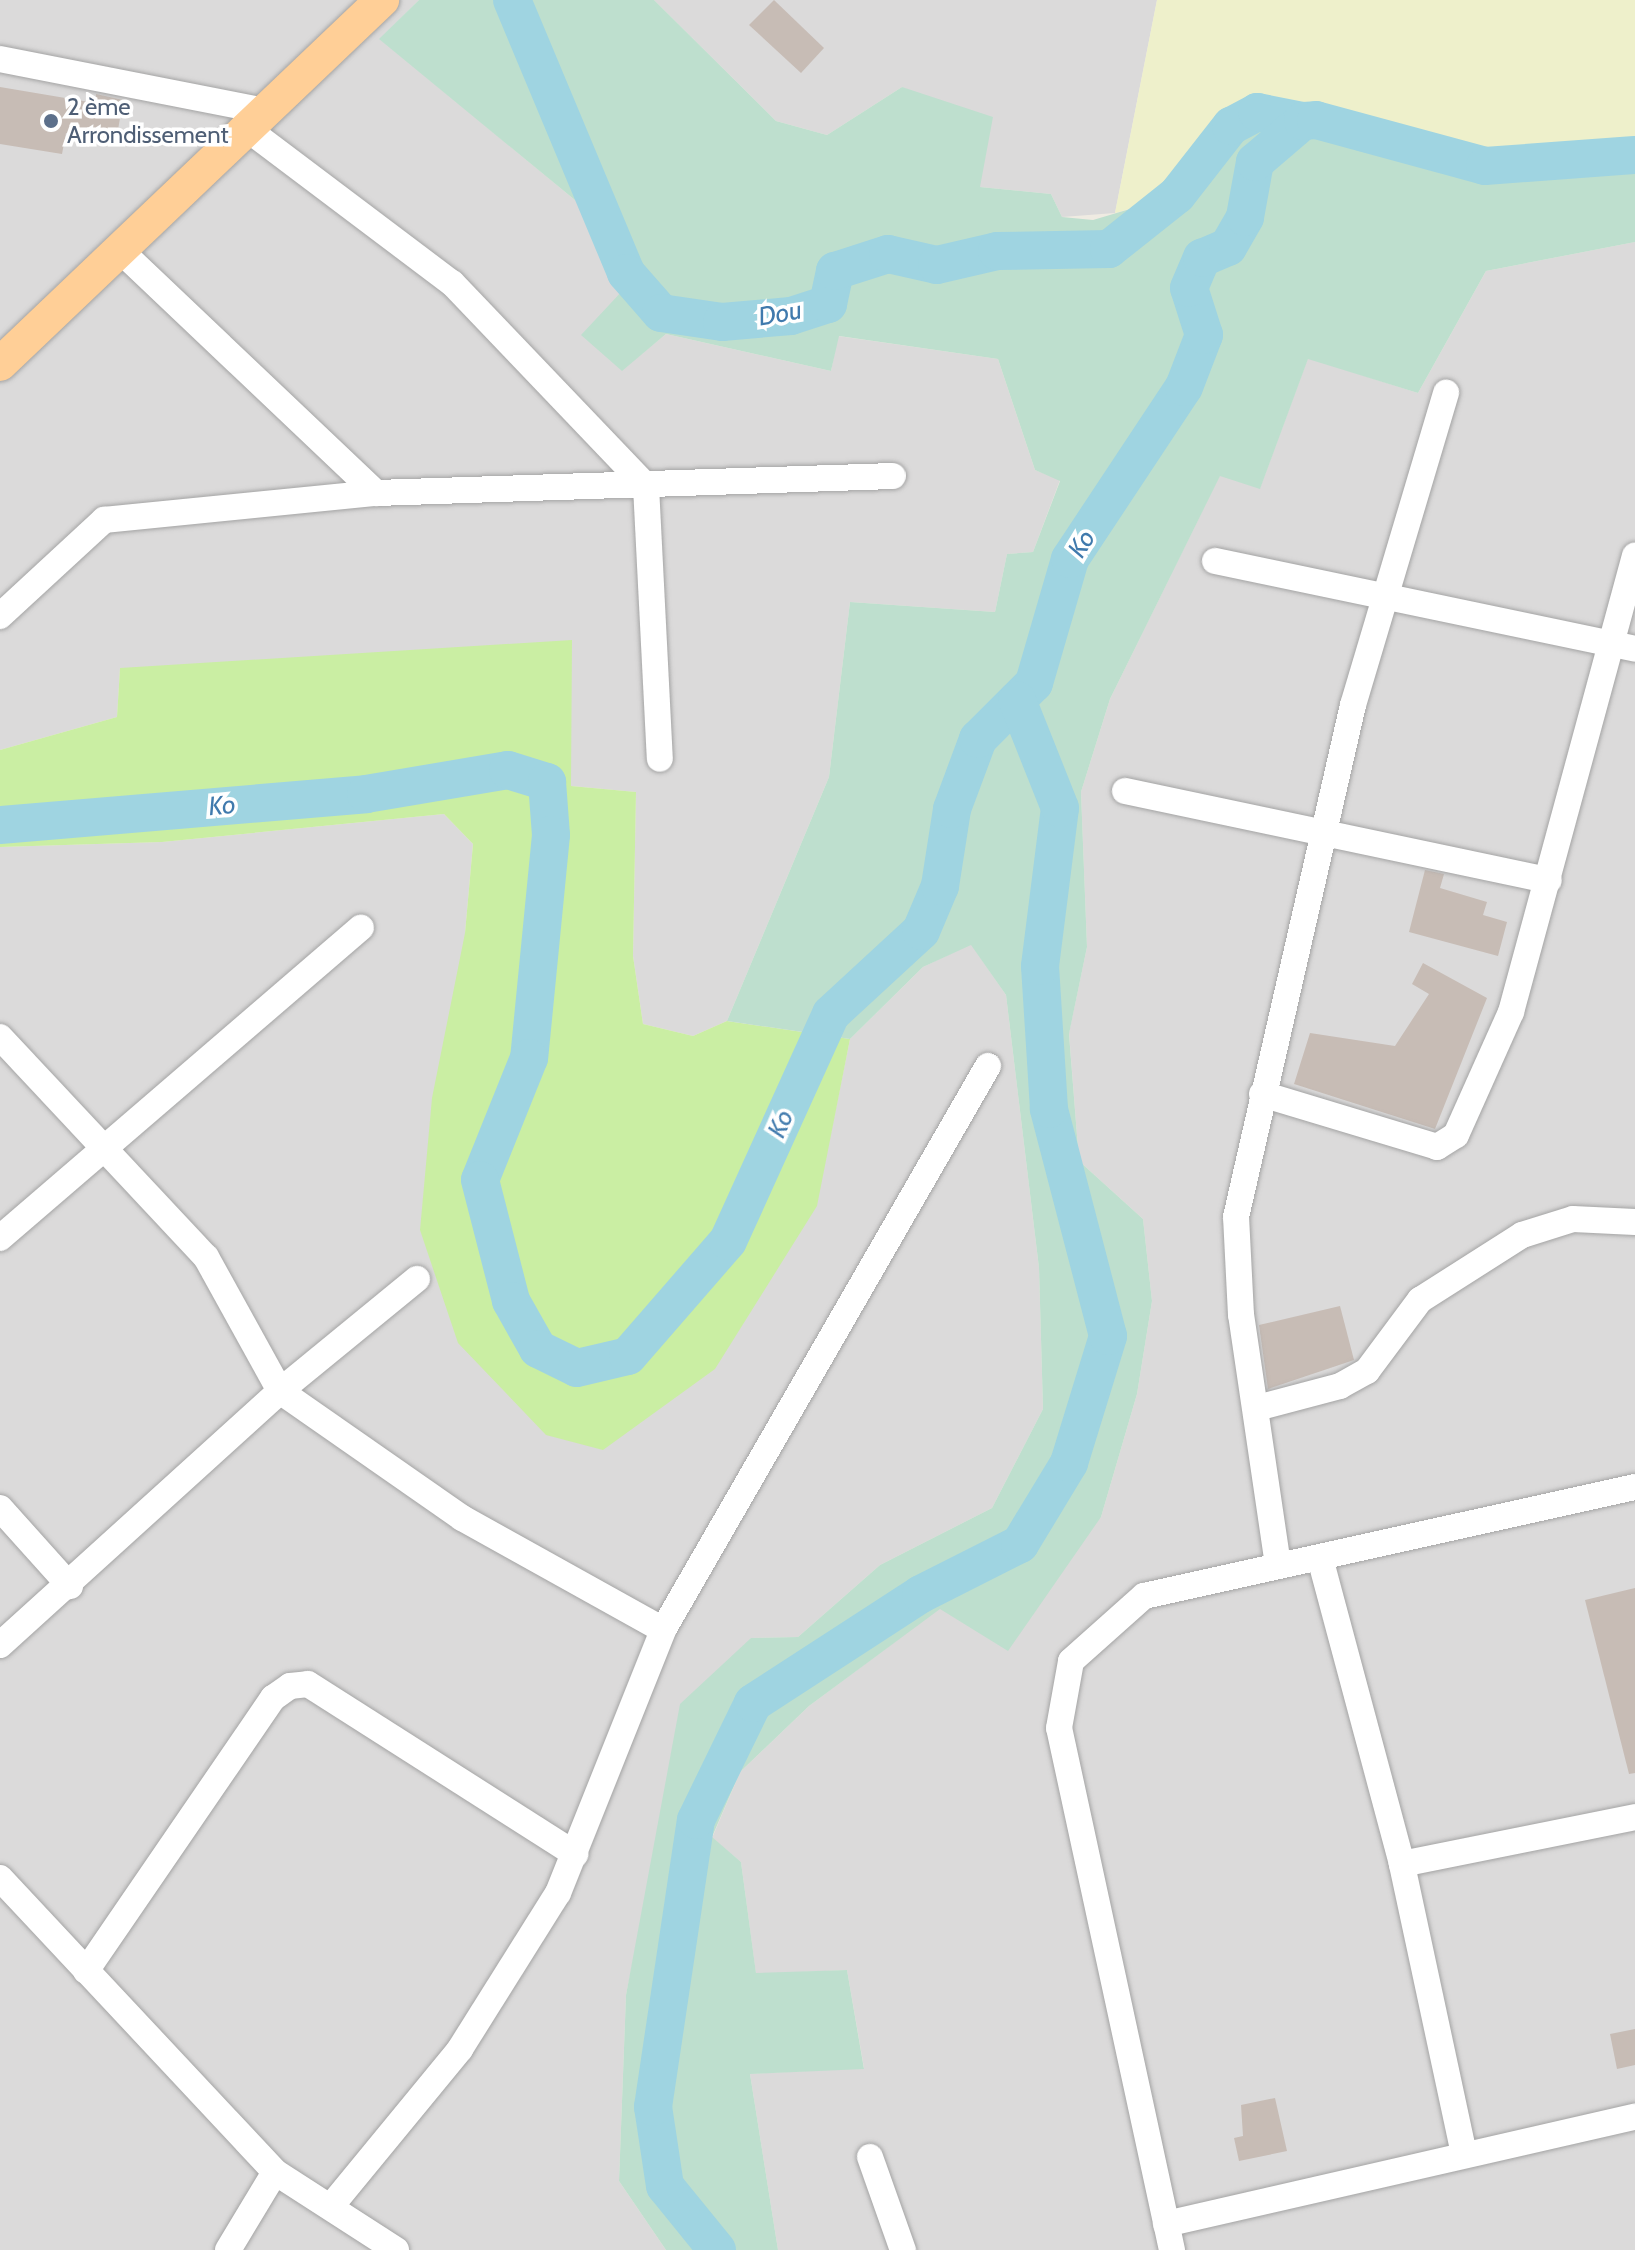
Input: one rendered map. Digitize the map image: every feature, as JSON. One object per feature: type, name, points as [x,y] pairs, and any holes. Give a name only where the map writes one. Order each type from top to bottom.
[{"type":"main road","points":[[0,364],[123,253],[382,0]]},
{"type":"street","points":[[0,59],[260,121],[452,283],[646,486],[660,759]]},
{"type":"street","points":[[123,253],[376,493]]},
{"type":"street","points":[[1278,1565],[1241,1315],[1236,1217],[1262,1094],[1326,834],[1353,705],[1389,595],[1446,393]]},
{"type":"street","points":[[0,616],[104,520],[376,493],[893,476]]},
{"type":"street","points":[[1262,1094],[1447,1145],[1511,1012],[1549,880],[1624,646],[1635,556]]},
{"type":"street","points":[[1215,561],[1624,646]]},
{"type":"street","points":[[1125,791],[1549,880]]},
{"type":"street","points":[[0,1238],[361,928]]},
{"type":"street","points":[[0,1037],[206,1257],[280,1391],[462,1518],[663,1630]]},
{"type":"street","points":[[332,2205],[460,2049],[575,1854],[663,1630],[988,1066]]},
{"type":"street","points":[[1257,1408],[1340,1386],[1367,1371],[1420,1300],[1522,1235],[1573,1219],[1635,1222]]},
{"type":"street","points":[[0,1645],[70,1586],[280,1391],[417,1279]]},
{"type":"street","points":[[1172,2250],[1059,1728],[1062,1697],[1071,1661],[1144,1596],[1635,1487]]},
{"type":"street","points":[[0,1508],[70,1586]]},
{"type":"street","points":[[1320,1558],[1402,1864],[1464,2154]]},
{"type":"street","points":[[86,1971],[273,1698],[290,1686],[308,1684],[575,1854]]},
{"type":"street","points":[[1402,1864],[1635,1817]]},
{"type":"street","points":[[0,1878],[275,2172],[332,2205],[396,2250]]},
{"type":"street","points":[[1166,2224],[1635,2117]]},
{"type":"street","points":[[870,2157],[903,2250]]},
{"type":"street","points":[[228,2250],[275,2172]]},
{"type":"shaded area","points":[[0,0],[419,0],[380,39],[581,205],[624,290],[622,370],[666,334],[831,371],[838,336],[998,359],[1035,470],[1060,480],[1033,552],[1007,554],[995,612],[850,602],[829,777],[727,1021],[693,1036],[643,1024],[633,956],[636,792],[571,786],[120,669],[117,717],[0,750]]},
{"type":"shaded area","points":[[654,0],[1157,0],[1115,213],[1062,217],[1051,194],[980,187],[902,87],[827,135],[776,121]]},
{"type":"shaded area","points":[[1635,242],[1635,2250],[778,2250],[750,2074],[864,2068],[847,1970],[756,1974],[741,1862],[712,1838],[740,1772],[809,1706],[940,1608],[1101,1517],[1137,1394],[1152,1301],[1143,1219],[1079,1161],[1069,1033],[1087,947],[1081,792],[1110,699],[1220,475],[1260,488],[1308,358],[1418,393],[1486,271]]},
{"type":"shaded area","points":[[444,814],[473,844],[465,933],[816,1206],[850,1039],[923,967],[971,944],[1006,995],[1039,1268],[1043,1409],[992,1508],[880,1565],[798,1637],[751,1638],[655,1852],[626,1995],[619,2181],[666,2250],[0,2250],[0,847],[162,842]]},
{"type":"green space","points":[[419,0],[654,0],[776,121],[827,135],[902,87],[993,117],[980,187],[1051,194],[1062,217],[1093,220],[1177,195],[1231,126],[1257,112],[1316,120],[1485,166],[1635,155],[1635,242],[1486,271],[1418,393],[1308,359],[1260,489],[1220,476],[1110,699],[1081,792],[1087,947],[1069,1034],[1079,1161],[1143,1219],[1152,1301],[1137,1394],[1101,1517],[1008,1651],[940,1609],[809,1706],[740,1772],[712,1837],[741,1862],[756,1973],[847,1970],[864,2069],[750,2074],[778,2250],[666,2250],[619,2181],[626,1995],[680,1704],[751,1638],[798,1637],[880,1565],[992,1508],[1043,1409],[1039,1268],[1006,995],[971,945],[923,967],[850,1039],[727,1021],[829,777],[850,602],[995,612],[1007,554],[1033,552],[1060,481],[1035,470],[998,359],[839,336],[831,371],[666,334],[622,371],[581,335],[624,289],[581,205],[379,39]]},
{"type":"green space","points":[[1157,0],[1635,0],[1635,155],[1485,166],[1272,113],[1231,126],[1177,195],[1115,213]]},
{"type":"green space","points":[[572,640],[571,786],[636,792],[633,956],[643,1024],[693,1036],[727,1021],[850,1039],[817,1206],[715,1369],[603,1450],[546,1435],[458,1343],[420,1230],[432,1098],[465,933],[473,844],[444,814],[162,842],[0,847],[0,750],[117,717],[120,668]]},
{"type":"building","points":[[774,0],[824,48],[801,73],[749,25]]},
{"type":"building","points":[[0,87],[95,103],[96,94],[123,100],[116,142],[66,133],[62,154],[0,144]]},
{"type":"building","points":[[1425,870],[1444,874],[1440,888],[1487,902],[1483,915],[1507,922],[1498,956],[1409,932]]},
{"type":"building","points":[[1423,963],[1487,998],[1435,1129],[1294,1084],[1310,1033],[1395,1046],[1429,994],[1412,984]]},
{"type":"building","points":[[1340,1306],[1354,1360],[1268,1389],[1259,1325]]},
{"type":"building","points":[[1635,1588],[1635,1773],[1629,1774],[1585,1600]]},
{"type":"building","points":[[1635,2029],[1635,2065],[1617,2069],[1610,2034]]},
{"type":"building","points":[[1275,2098],[1287,2151],[1239,2161],[1234,2138],[1243,2136],[1241,2105]]},
{"type":"waterway","name":"Dou","points":[[512,0],[626,273],[661,313],[722,322],[791,316],[828,304],[835,271],[888,254],[937,265],[997,251],[1109,249],[1177,195],[1231,126],[1257,112],[1303,121]]},
{"type":"waterway","name":"Ko","points":[[0,825],[366,794],[508,770],[547,782],[551,835],[529,1058],[480,1180],[511,1301],[538,1349],[577,1368],[628,1356],[728,1241],[831,1014],[921,931],[940,886],[952,809],[978,739],[1034,683],[1070,559],[1184,387],[1204,335],[1189,288],[1202,258],[1228,247],[1245,217],[1255,162],[1303,121],[1316,120],[1485,166],[1635,155]]},
{"type":"waterway","points":[[717,2250],[665,2186],[653,2107],[696,1820],[753,1703],[921,1594],[1020,1544],[1069,1463],[1108,1336],[1049,1109],[1040,966],[1060,808],[1017,700]]},
{"type":"place","name":"2 ème Arrondissement","points":[[51,121]]}]
